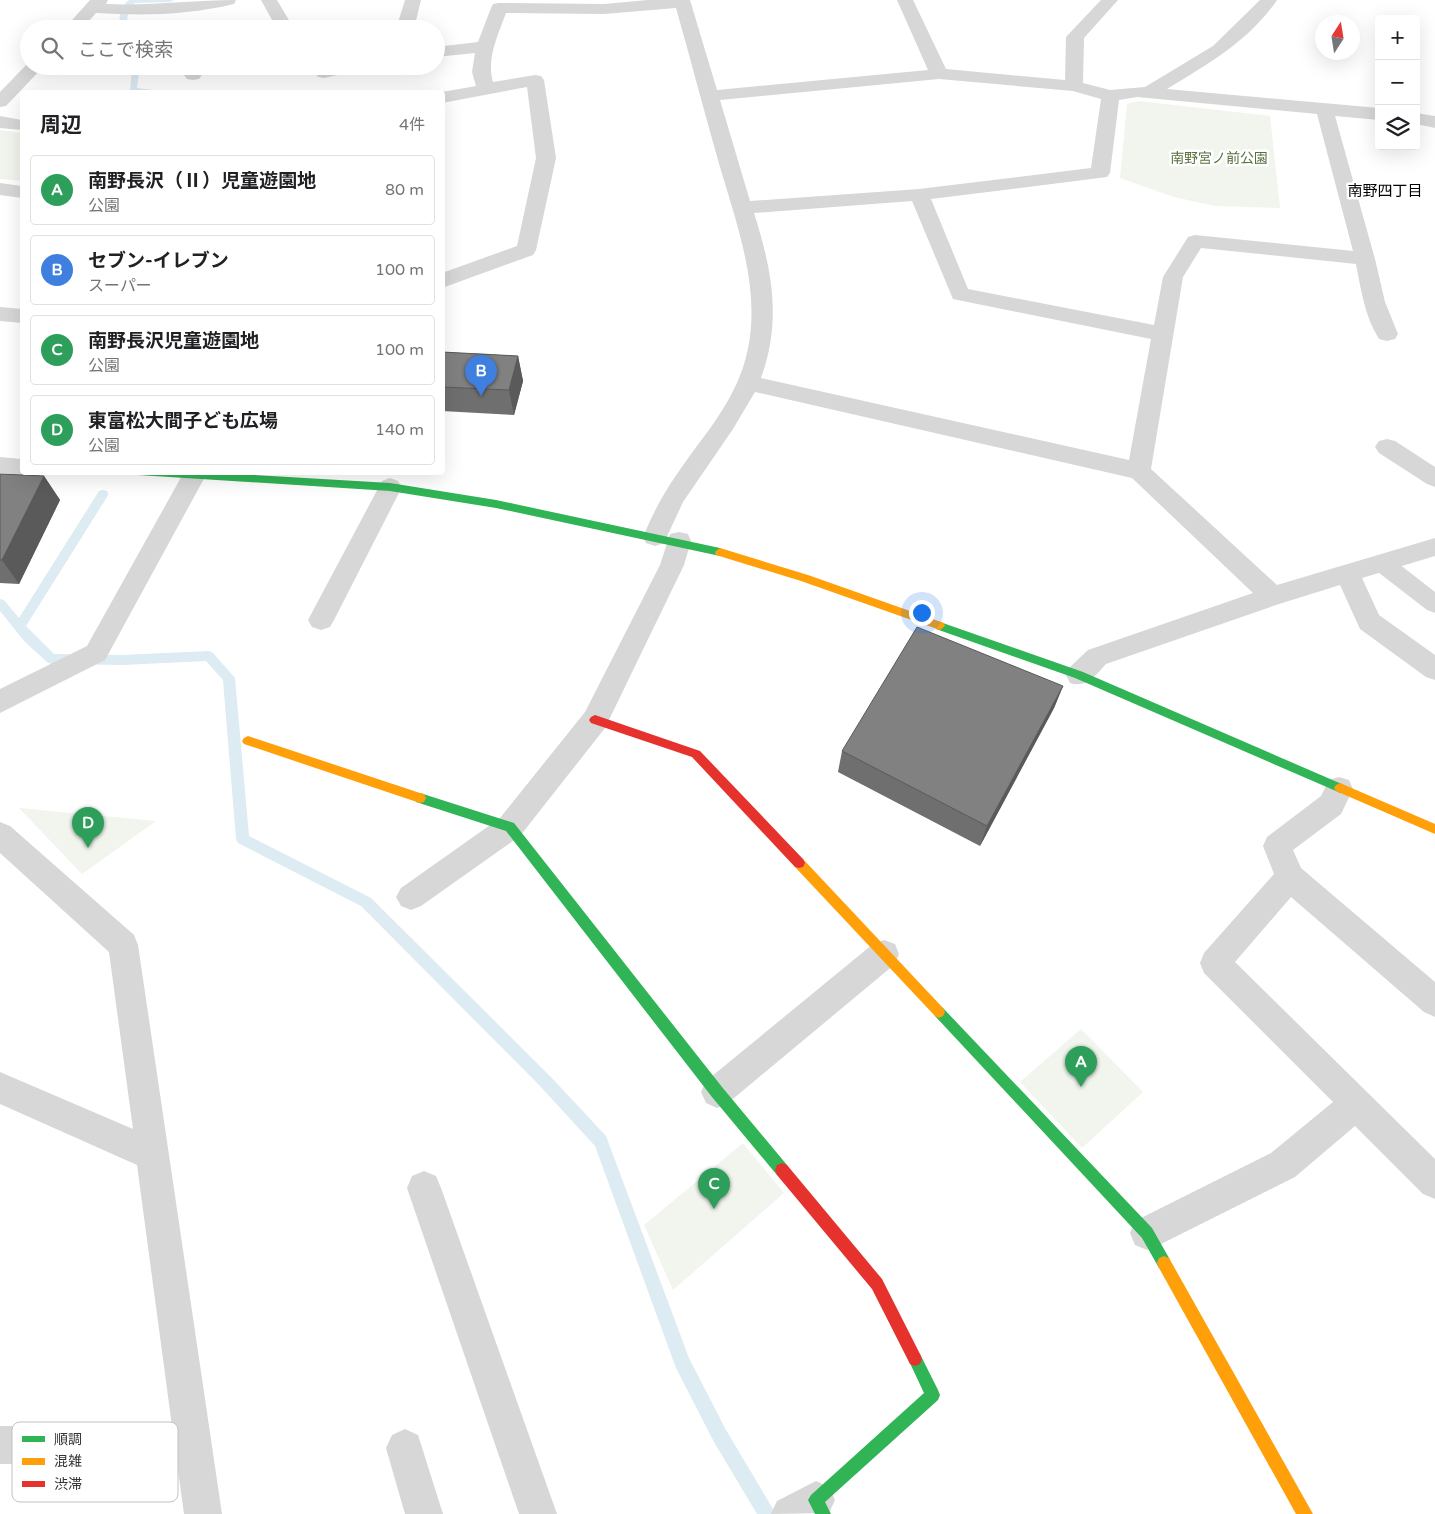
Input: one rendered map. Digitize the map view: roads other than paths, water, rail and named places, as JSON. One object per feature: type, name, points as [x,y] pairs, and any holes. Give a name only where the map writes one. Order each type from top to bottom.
[{"type":"street","points":[[81,20],[96,4],[189,15],[228,0]]},
{"type":"street","points":[[269,0],[280,20]]},
{"type":"street","points":[[407,20],[413,0]]},
{"type":"street","points":[[906,0],[939,74]]},
{"type":"street","points":[[1074,86],[1075,37],[1110,0]]},
{"type":"street","points":[[1148,93],[1219,50],[1269,0]]},
{"type":"street","points":[[411,897],[510,826],[596,720],[672,565],[663,514],[734,412],[748,383],[759,345],[763,306],[758,271],[742,208],[682,1],[604,9],[499,8],[484,47],[481,72],[486,88]]},
{"type":"street","points":[[445,51],[484,47]]},
{"type":"street","points":[[708,96],[939,74],[1074,86],[1110,96],[1137,92],[1325,111],[1375,114]]},
{"type":"street","points":[[0,102],[26,75]]},
{"type":"street","points":[[445,97],[535,80],[546,158],[526,250],[445,280]]},
{"type":"street","points":[[742,208],[918,195],[1100,173],[1110,96]]},
{"type":"street","points":[[1325,111],[1365,259],[1374,302],[1387,334]]},
{"type":"street","points":[[1420,119],[1435,122]]},
{"type":"street","points":[[0,122],[20,125]]},
{"type":"street","points":[[0,188],[20,192]]},
{"type":"street","points":[[918,195],[960,294],[1162,334]]},
{"type":"street","points":[[1139,470],[1173,277],[1195,240],[1365,259]]},
{"type":"street","points":[[0,314],[20,316]]},
{"type":"street","points":[[748,383],[1139,470],[1273,596]]},
{"type":"street","points":[[1387,447],[1435,478]]},
{"type":"street","points":[[0,465],[20,466]]},
{"type":"street","points":[[0,702],[96,653],[194,475]]},
{"type":"street","points":[[271,475],[365,478],[390,487],[496,504],[667,539],[729,554],[804,578],[1079,675],[1435,829]]},
{"type":"street","points":[[321,620],[390,487]]},
{"type":"street","points":[[1079,675],[1097,657],[1273,596],[1435,547]]},
{"type":"street","points":[[1348,574],[1369,622],[1435,669]]},
{"type":"street","points":[[596,720],[696,754],[1147,1233],[1305,1514]]},
{"type":"street","points":[[248,741],[510,826],[717,1092],[877,1284],[933,1395],[809,1509]]},
{"type":"street","points":[[1339,788],[1331,805],[1277,846],[1290,877],[1435,1002]]},
{"type":"street","points":[[0,835],[123,945],[203,1514]]},
{"type":"street","points":[[1290,877],[1215,963],[1435,1182]]},
{"type":"street","points":[[717,1092],[884,954]]},
{"type":"street","points":[[0,1088],[153,1155]]},
{"type":"street","points":[[1147,1233],[1283,1165],[1356,1104]]},
{"type":"street","points":[[424,1188],[538,1514]]},
{"type":"street","points":[[178,1444],[193,1444]]},
{"type":"street","points":[[405,1448],[424,1514]]},
{"type":"lane","points":[[1382,563],[1435,604]]},
{"type":"waterway","points":[[123,20],[128,4],[133,1],[170,0]]},
{"type":"waterway","points":[[133,90],[135,75]]},
{"type":"waterway","points":[[19,627],[103,494]]},
{"type":"waterway","points":[[0,603],[19,627]]},
{"type":"waterway","points":[[19,627],[29,639],[51,659],[122,660],[209,656],[229,678],[243,839],[366,902],[545,1081],[601,1141],[682,1362],[720,1436],[767,1514]]},
{"type":"place","name":"セブン-イレブン","points":[[481,396]]},
{"type":"place","name":"東富松大間子ども広場","points":[[88,848]]},
{"type":"place","name":"南野長沢（Ⅱ）児童遊園地","points":[[1081,1087]]},
{"type":"place","name":"南野長沢児童遊園地","points":[[714,1209]]},
{"type":"district","name":"南野四丁目","points":[[1385,191]]},
{"type":"park label","name":"南野宮ノ前公園","points":[[1219,158]]}]
